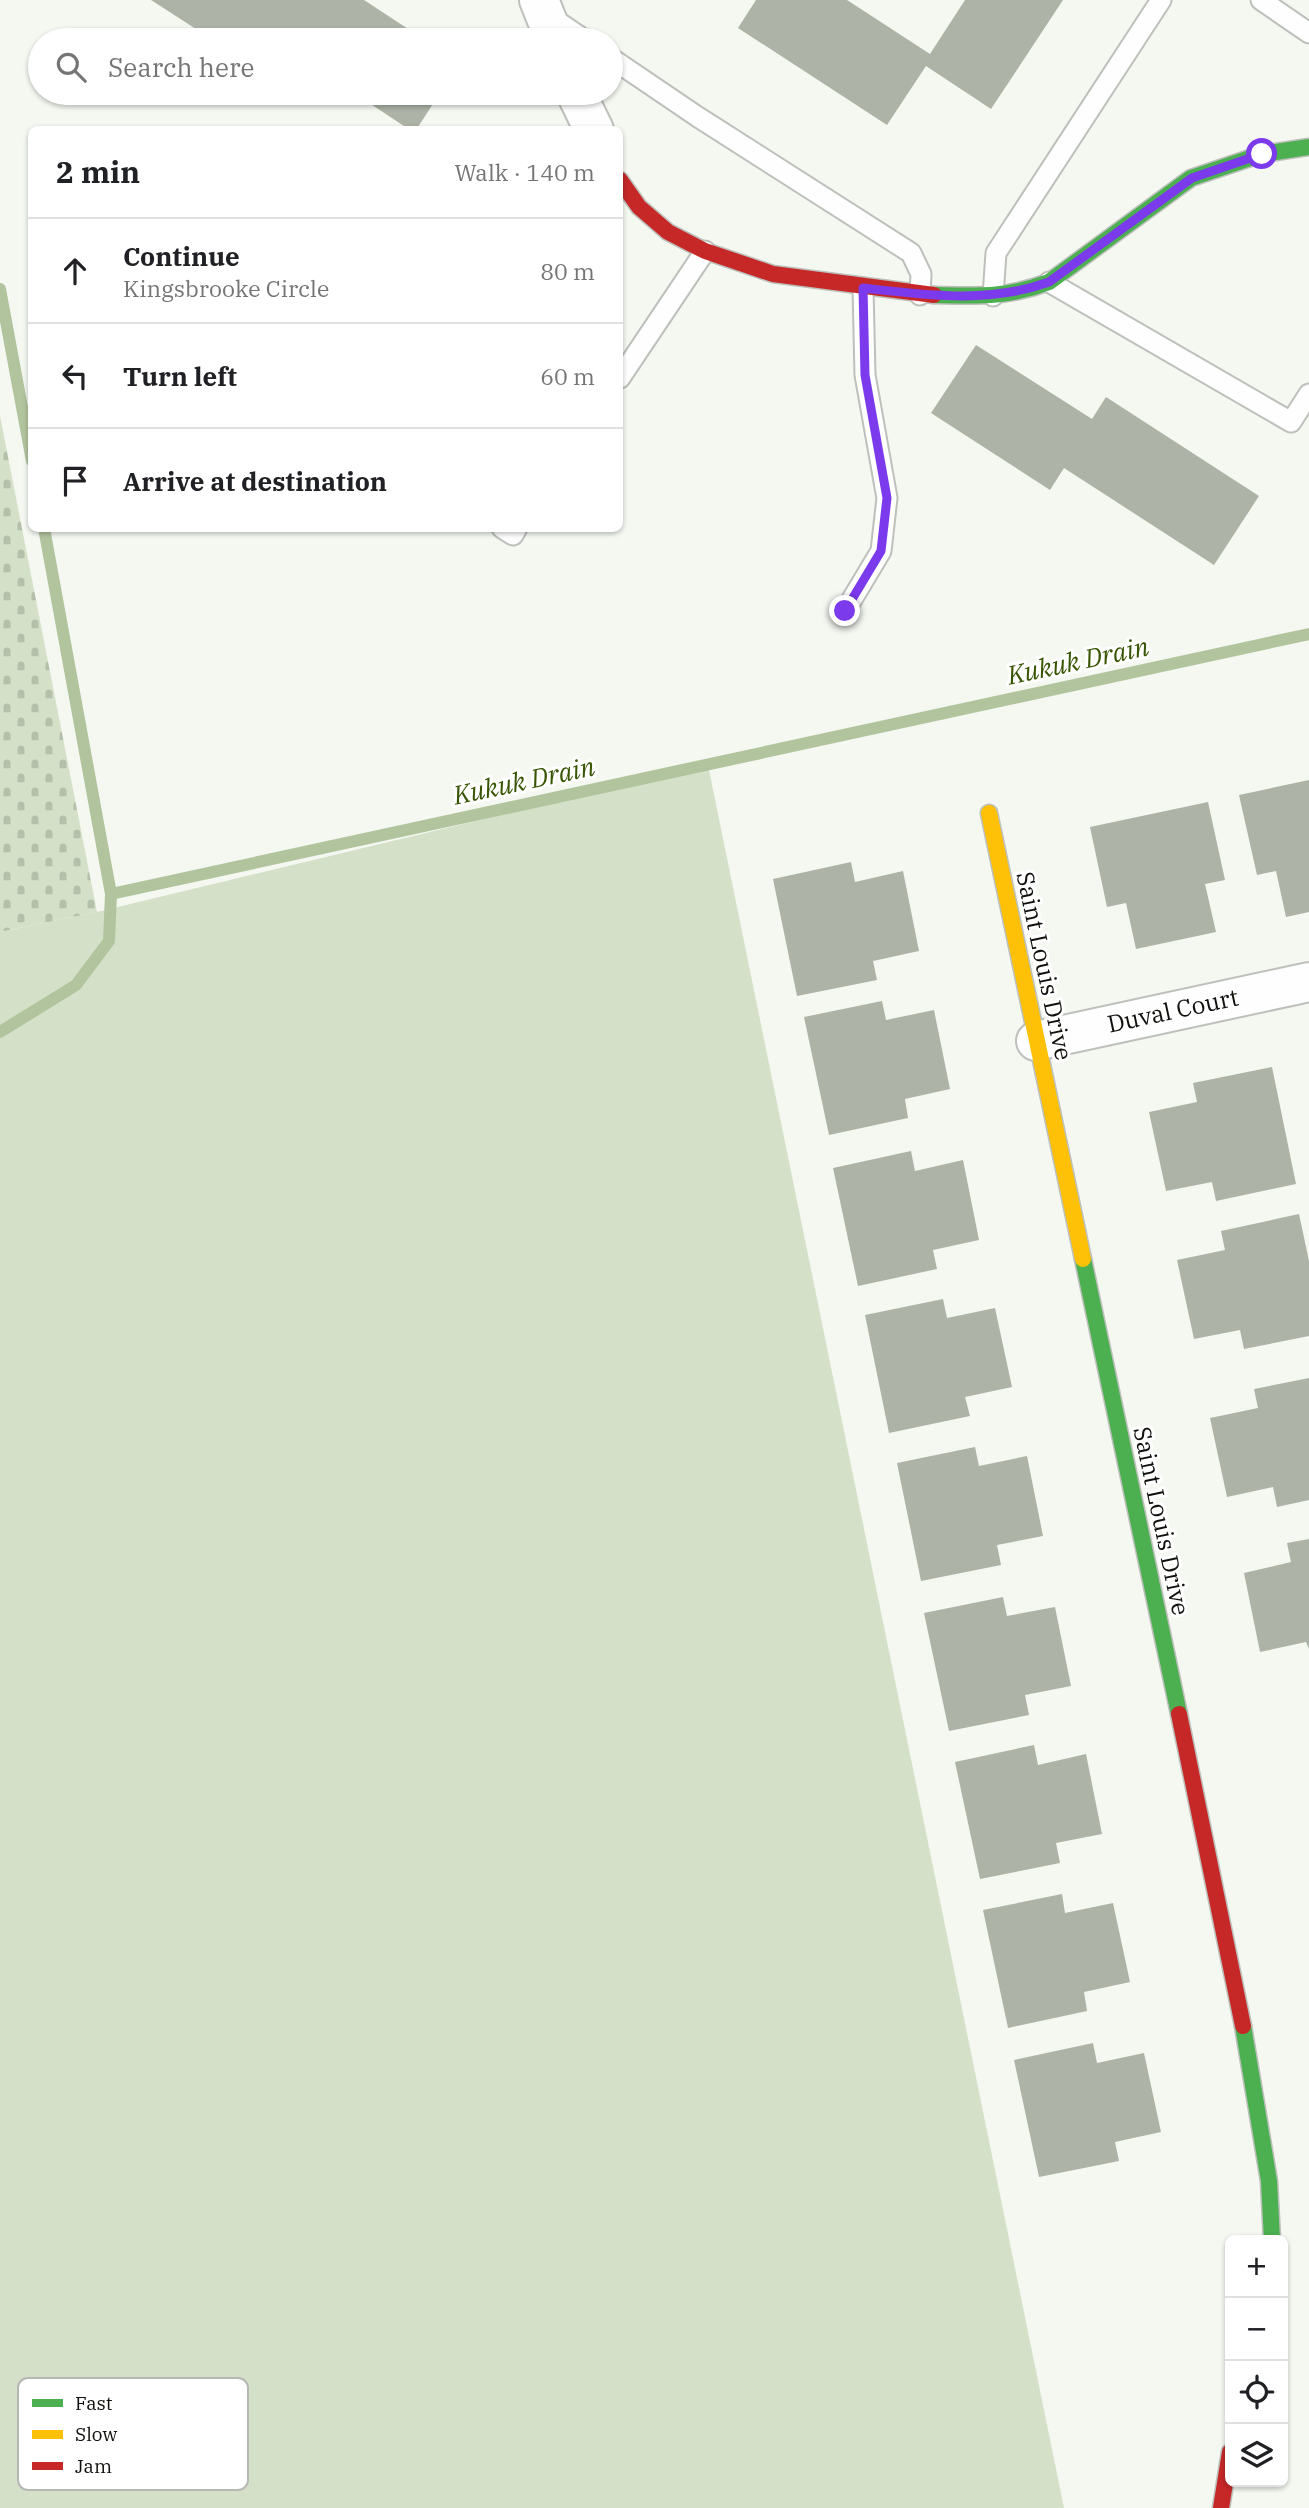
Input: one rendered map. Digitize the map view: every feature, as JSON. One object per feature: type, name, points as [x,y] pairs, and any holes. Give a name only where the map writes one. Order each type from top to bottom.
[{"type":"street","points":[[582,105],[592,126]]},
{"type":"street","points":[[623,184],[639,208],[668,232],[705,251],[773,274],[920,295],[993,296],[1022,292],[1049,282],[1192,178],[1262,154],[1309,147]]},
{"type":"street","name":"Saint Louis Drive","points":[[989,813],[1235,1981],[1269,2181],[1272,2235]]},
{"type":"street","name":"Duval Court","points":[[1036,1041],[1309,982]]},
{"type":"street","points":[[1221,2508],[1225,2483]]},
{"type":"lane","points":[[993,296],[996,253],[1161,0]]},
{"type":"lane","points":[[1261,0],[1309,33]]},
{"type":"lane","points":[[540,13],[565,28]]},
{"type":"lane","points":[[623,66],[911,253],[921,274],[920,295]]},
{"type":"lane","points":[[623,374],[705,251]]},
{"type":"lane","points":[[1049,282],[1291,422],[1309,394]]},
{"type":"lane","points":[[845,611],[881,551],[887,498],[865,375],[863,288]]},
{"type":"green space","points":[[0,416],[97,912],[0,932]]},
{"type":"green space","points":[[708,765],[1064,2508],[0,2508],[0,932],[97,912]]},
{"type":"building","points":[[151,0],[364,0],[407,28],[194,28]]},
{"type":"building","points":[[756,0],[847,0],[930,54],[965,0],[1063,0],[991,109],[926,66],[887,125],[738,28]]},
{"type":"building","points":[[372,105],[432,105],[419,126],[404,126]]},
{"type":"building","points":[[976,345],[1092,419],[1106,397],[1259,496],[1214,565],[1064,468],[1050,490],[931,413]]},
{"type":"building","points":[[1309,780],[1309,912],[1286,917],[1276,871],[1257,875],[1239,795]]},
{"type":"building","points":[[1208,802],[1225,880],[1205,884],[1216,932],[1136,949],[1126,903],[1107,907],[1090,827]]},
{"type":"building","points":[[851,862],[855,882],[903,871],[919,951],[873,961],[877,980],[797,996],[773,879]]},
{"type":"building","points":[[882,1001],[886,1020],[934,1010],[950,1089],[905,1099],[908,1118],[829,1135],[804,1017]]},
{"type":"building","points":[[1272,1067],[1296,1184],[1216,1201],[1212,1182],[1166,1191],[1149,1112],[1197,1102],[1193,1083]]},
{"type":"building","points":[[911,1151],[915,1171],[963,1160],[979,1240],[933,1250],[937,1269],[858,1286],[833,1168]]},
{"type":"building","points":[[1299,1214],[1309,1261],[1309,1336],[1244,1349],[1240,1330],[1194,1339],[1177,1260],[1225,1250],[1221,1231]]},
{"type":"building","points":[[943,1299],[947,1318],[995,1308],[1012,1387],[965,1397],[970,1416],[889,1433],[865,1315]]},
{"type":"building","points":[[1309,1378],[1309,1500],[1277,1507],[1273,1487],[1227,1497],[1210,1418],[1258,1408],[1254,1389]]},
{"type":"building","points":[[975,1447],[979,1466],[1027,1456],[1043,1536],[997,1545],[1001,1565],[921,1581],[897,1463]]},
{"type":"building","points":[[1309,1539],[1309,1649],[1306,1642],[1260,1652],[1244,1573],[1291,1562],[1287,1543]]},
{"type":"building","points":[[1003,1597],[1007,1616],[1055,1607],[1071,1686],[1025,1695],[1029,1715],[949,1731],[924,1613]]},
{"type":"building","points":[[1034,1745],[1038,1765],[1086,1754],[1102,1834],[1056,1843],[1060,1863],[980,1879],[955,1762]]},
{"type":"building","points":[[1062,1894],[1065,1913],[1113,1903],[1130,1982],[1084,1992],[1087,2011],[1008,2028],[983,1910]]},
{"type":"building","points":[[1093,2043],[1097,2063],[1144,2053],[1161,2132],[1115,2142],[1119,2161],[1039,2177],[1014,2060]]},
{"type":"waterway","name":"Kukuk Drain","points":[[0,289],[28,440]]},
{"type":"waterway","name":"Kukuk Drain","points":[[0,1032],[76,985],[109,941],[111,894],[45,532]]},
{"type":"waterway","name":"Kukuk Drain","points":[[111,894],[1309,634]]},
{"type":"traffic: fast","points":[[934,295],[979,296],[1006,293],[1049,282],[1191,178],[1262,154],[1309,147]]},
{"type":"traffic: fast","points":[[1083,1259],[1179,1714]]},
{"type":"traffic: fast","points":[[1243,2026],[1269,2181],[1272,2235]]},
{"type":"traffic: slow","points":[[989,813],[1083,1259]]},
{"type":"traffic: jam","points":[[623,184],[639,207],[668,232],[705,251],[773,274],[934,295]]},
{"type":"traffic: jam","points":[[1179,1714],[1243,2026]]},
{"type":"traffic: jam","points":[[1221,2508],[1225,2483]]},
{"type":"route","points":[[845,611],[881,551],[887,498],[865,375],[863,288],[920,295],[993,296],[1022,292],[1049,282],[1192,178],[1262,154]]}]
